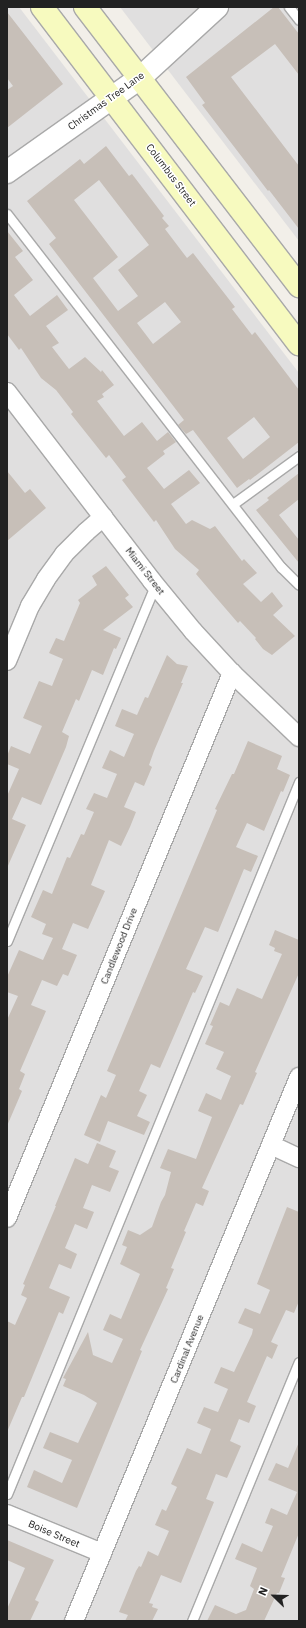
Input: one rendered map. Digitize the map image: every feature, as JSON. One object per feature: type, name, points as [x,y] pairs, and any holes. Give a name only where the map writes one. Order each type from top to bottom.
[{"type":"main road","name":"Columbus Street","points":[[42,7],[299,344]]},
{"type":"main road","points":[[85,7],[299,286]]},
{"type":"street","name":"Christmas Tree Lane","points":[[7,172],[140,78],[217,7]]},
{"type":"street","name":"Miami Street","points":[[7,392],[155,585],[193,630],[232,673],[299,737]]},
{"type":"street","points":[[7,661],[30,606],[46,579],[64,554],[103,517]]},
{"type":"street","name":"Candlewood Drive","points":[[7,1218],[232,673]]},
{"type":"street","name":"Cardinal Avenue","points":[[74,1621],[299,1077]]},
{"type":"street","points":[[271,1145],[299,1158]]},
{"type":"street","name":"Boise Street","points":[[7,1514],[102,1553]]},
{"type":"lane","points":[[288,7],[299,20]]},
{"type":"lane","points":[[7,214],[281,567],[299,585]]},
{"type":"lane","points":[[233,504],[299,456]]},
{"type":"lane","points":[[7,941],[155,585]]},
{"type":"lane","points":[[7,1494],[299,782]]},
{"type":"lane","points":[[192,1621],[299,1362]]},
{"type":"shaded area","points":[[7,7],[19,7],[299,373],[299,1621],[7,1621]]},
{"type":"shaded area","points":[[120,7],[299,7],[299,241],[181,87]]},
{"type":"building","points":[[274,7],[278,7],[299,34],[299,75],[275,44],[231,77],[299,166],[299,229],[202,105],[205,103],[186,77]]},
{"type":"building","points":[[7,12],[63,84],[7,128],[7,90],[13,86],[7,78]]},
{"type":"building","points":[[106,146],[129,176],[132,174],[164,216],[162,218],[169,226],[165,229],[187,258],[193,253],[235,307],[232,309],[252,335],[255,332],[299,390],[299,442],[250,480],[249,479],[237,488],[193,430],[186,434],[178,425],[184,420],[49,244],[56,238],[27,201],[80,159],[84,164]],"holes":[[[99,180],[149,245],[118,270],[138,296],[118,311],[93,278],[118,257],[74,200]],[[165,302],[181,322],[153,344],[137,323]],[[254,417],[270,437],[243,459],[227,438]]]},
{"type":"building","points":[[7,231],[23,251],[15,257],[33,280],[14,295],[30,316],[57,295],[68,310],[46,326],[59,343],[52,347],[69,369],[85,357],[101,372],[102,370],[114,385],[102,394],[104,397],[97,401],[124,436],[142,422],[157,441],[168,432],[176,442],[163,451],[165,454],[147,468],[164,489],[189,470],[200,483],[171,504],[186,524],[192,520],[210,529],[215,526],[242,561],[244,559],[257,573],[243,584],[261,602],[272,592],[283,606],[273,615],[295,636],[272,655],[263,649],[255,639],[256,638],[240,621],[238,623],[213,594],[196,574],[199,570],[175,549],[156,520],[154,522],[122,480],[126,477],[109,455],[106,458],[71,414],[73,412],[56,390],[41,378],[21,348],[19,350],[7,334]]},
{"type":"building","points":[[7,471],[25,493],[30,489],[46,508],[7,541]]},
{"type":"building","points":[[299,473],[299,499],[279,515],[299,540],[299,563],[256,510],[269,500],[267,498]]},
{"type":"building","points":[[106,566],[129,595],[125,598],[133,607],[103,630],[121,638],[116,649],[114,648],[103,675],[92,670],[79,701],[76,699],[62,732],[69,736],[66,747],[41,805],[22,797],[12,819],[26,825],[7,868],[7,796],[19,769],[7,764],[7,756],[11,746],[30,754],[42,726],[23,718],[39,681],[52,686],[63,659],[49,653],[56,638],[64,641],[80,603],[78,600],[97,585],[92,576]]},
{"type":"building","points":[[167,655],[177,664],[188,666],[181,683],[183,683],[154,751],[149,765],[152,767],[144,786],[135,782],[124,807],[136,812],[130,827],[121,846],[109,840],[91,885],[105,891],[88,929],[73,923],[62,949],[77,955],[68,976],[63,974],[57,986],[42,980],[31,1005],[46,1011],[20,1071],[25,1074],[19,1089],[22,1091],[7,1126],[7,1020],[18,996],[7,992],[7,977],[19,950],[43,960],[53,938],[42,934],[46,924],[31,917],[43,890],[52,894],[67,857],[70,858],[81,834],[84,835],[94,812],[86,809],[94,793],[107,798],[117,774],[102,768],[110,750],[124,757],[134,734],[115,726],[122,709],[137,715],[145,697],[148,698]]},
{"type":"building","points":[[248,741],[282,756],[277,769],[290,775],[283,792],[281,791],[264,831],[247,823],[236,847],[258,856],[251,872],[244,869],[218,932],[205,927],[186,969],[203,976],[195,993],[193,992],[160,1068],[151,1064],[139,1091],[147,1095],[137,1116],[150,1122],[144,1135],[108,1121],[100,1142],[84,1135],[101,1095],[106,1098],[116,1075],[107,1071],[217,810],[215,809],[232,774],[234,774]]},
{"type":"building","points":[[275,930],[299,940],[299,973],[255,1072],[257,1073],[243,1105],[240,1104],[202,1188],[209,1191],[203,1206],[196,1203],[184,1231],[186,1232],[171,1268],[174,1269],[166,1288],[168,1289],[140,1350],[142,1351],[77,1508],[27,1487],[34,1470],[62,1483],[72,1460],[43,1448],[50,1432],[78,1443],[97,1403],[84,1395],[63,1386],[66,1379],[63,1378],[88,1332],[93,1355],[112,1363],[123,1339],[103,1330],[110,1314],[121,1319],[140,1274],[120,1264],[127,1247],[122,1245],[128,1230],[140,1235],[152,1227],[165,1195],[171,1172],[160,1168],[168,1149],[196,1159],[212,1117],[198,1111],[206,1093],[221,1100],[231,1076],[216,1069],[224,1052],[205,1044],[213,1026],[210,1025],[220,1002],[229,1006],[237,988],[262,999],[282,954],[274,951],[275,948],[269,945]]},
{"type":"building","points":[[97,1143],[116,1151],[109,1167],[119,1171],[110,1192],[92,1185],[83,1208],[94,1212],[87,1229],[75,1224],[65,1248],[77,1254],[71,1269],[59,1264],[49,1288],[70,1297],[63,1314],[59,1312],[24,1397],[22,1397],[7,1432],[7,1321],[15,1325],[27,1298],[21,1295],[25,1285],[23,1284],[75,1158],[88,1164]]},
{"type":"building","points":[[287,1207],[299,1212],[299,1301],[294,1313],[286,1310],[271,1342],[278,1345],[272,1359],[267,1356],[247,1402],[256,1406],[249,1423],[239,1419],[230,1441],[241,1446],[227,1478],[216,1474],[206,1499],[214,1502],[181,1583],[161,1575],[149,1603],[153,1604],[152,1607],[158,1609],[152,1621],[125,1621],[128,1615],[119,1612],[136,1571],[139,1566],[141,1567],[148,1551],[158,1556],[169,1531],[155,1525],[162,1509],[166,1511],[177,1487],[171,1484],[187,1448],[201,1454],[211,1429],[197,1423],[204,1407],[218,1412],[228,1389],[214,1383],[221,1367],[234,1372],[252,1334],[253,1329],[238,1323],[245,1308],[260,1314],[270,1290],[257,1284]]},
{"type":"building","points":[[299,1442],[299,1533],[281,1577],[285,1578],[279,1593],[277,1593],[264,1621],[207,1621],[215,1605],[236,1614],[246,1610],[254,1589],[250,1586],[257,1568],[235,1559],[242,1543],[262,1552],[273,1526],[265,1523],[271,1508],[287,1515],[297,1492],[268,1480],[276,1463],[288,1468]]},
{"type":"building","points":[[7,1540],[54,1560],[35,1600],[39,1602],[30,1621],[7,1621],[7,1609],[25,1568],[7,1560]]}]
